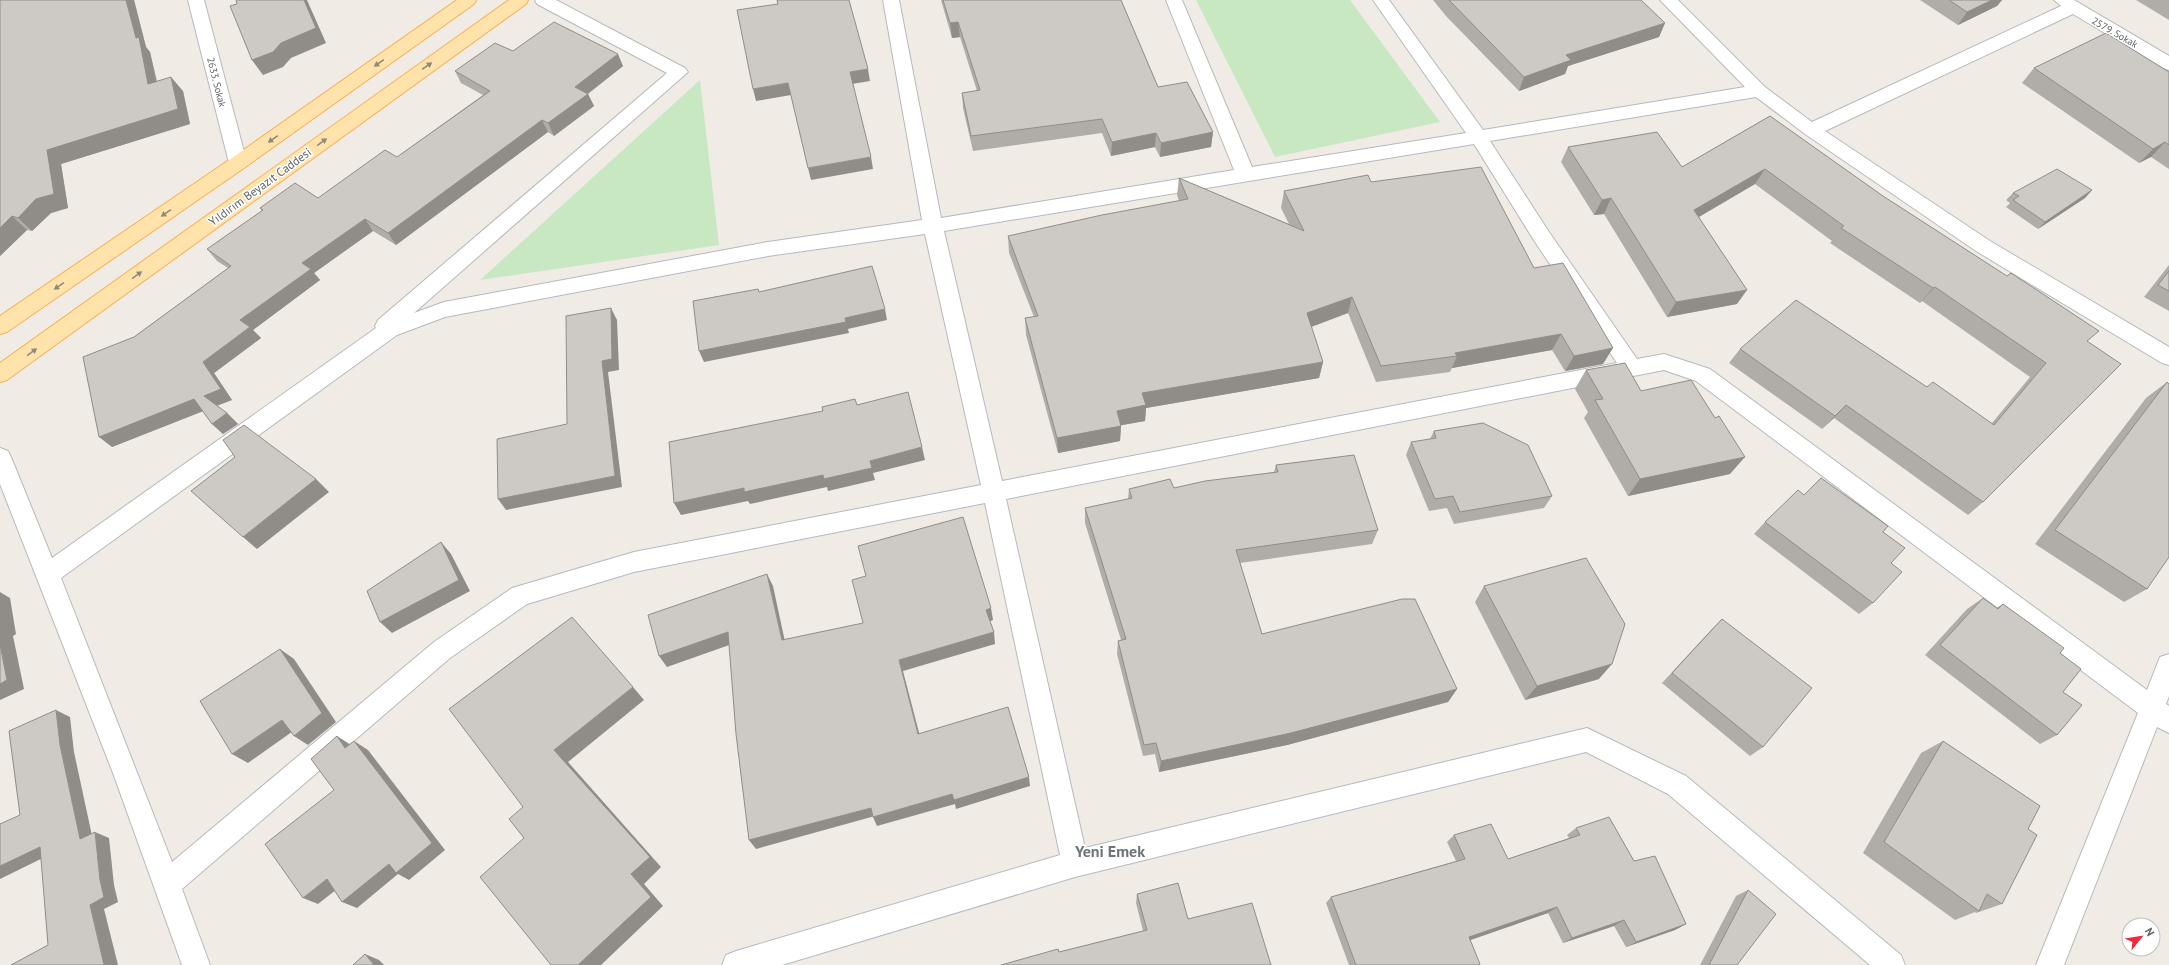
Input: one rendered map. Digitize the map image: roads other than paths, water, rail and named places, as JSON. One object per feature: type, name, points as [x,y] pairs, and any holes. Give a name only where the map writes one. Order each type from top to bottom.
[{"type":"main road","points":[[0,326],[238,163],[468,0]]},
{"type":"main road","name":"Yıldırım Beyazıt Caddesi","points":[[0,374],[520,0]]},
{"type":"street","name":"2633. Sokak","points":[[196,0],[238,163]]},
{"type":"street","points":[[349,357],[679,72],[542,0]]},
{"type":"street","points":[[891,0],[933,226],[994,493],[1075,864]]},
{"type":"street","points":[[1174,0],[1246,176]]},
{"type":"street","points":[[1381,0],[1479,138],[1542,237],[1633,369]]},
{"type":"street","points":[[1668,0],[1759,91],[1811,130],[1983,246],[2169,357]]},
{"type":"street","points":[[1811,130],[2067,4]]},
{"type":"street","name":"2579. Sokak","points":[[2067,4],[2169,64]]},
{"type":"street","points":[[48,574],[390,329],[444,310],[768,248],[933,226],[1479,138],[1759,91]]},
{"type":"street","points":[[167,884],[442,650],[520,595],[634,562],[1664,362],[1703,375],[2161,716]]},
{"type":"street","points":[[0,457],[48,574],[167,884],[196,965]]},
{"type":"street","points":[[2050,965],[2161,716],[2169,665]]},
{"type":"street","points":[[736,965],[1075,864],[1587,740],[1677,785],[1891,965]]},
{"type":"district","name":"Yeni Emek","points":[[1110,851]]}]
